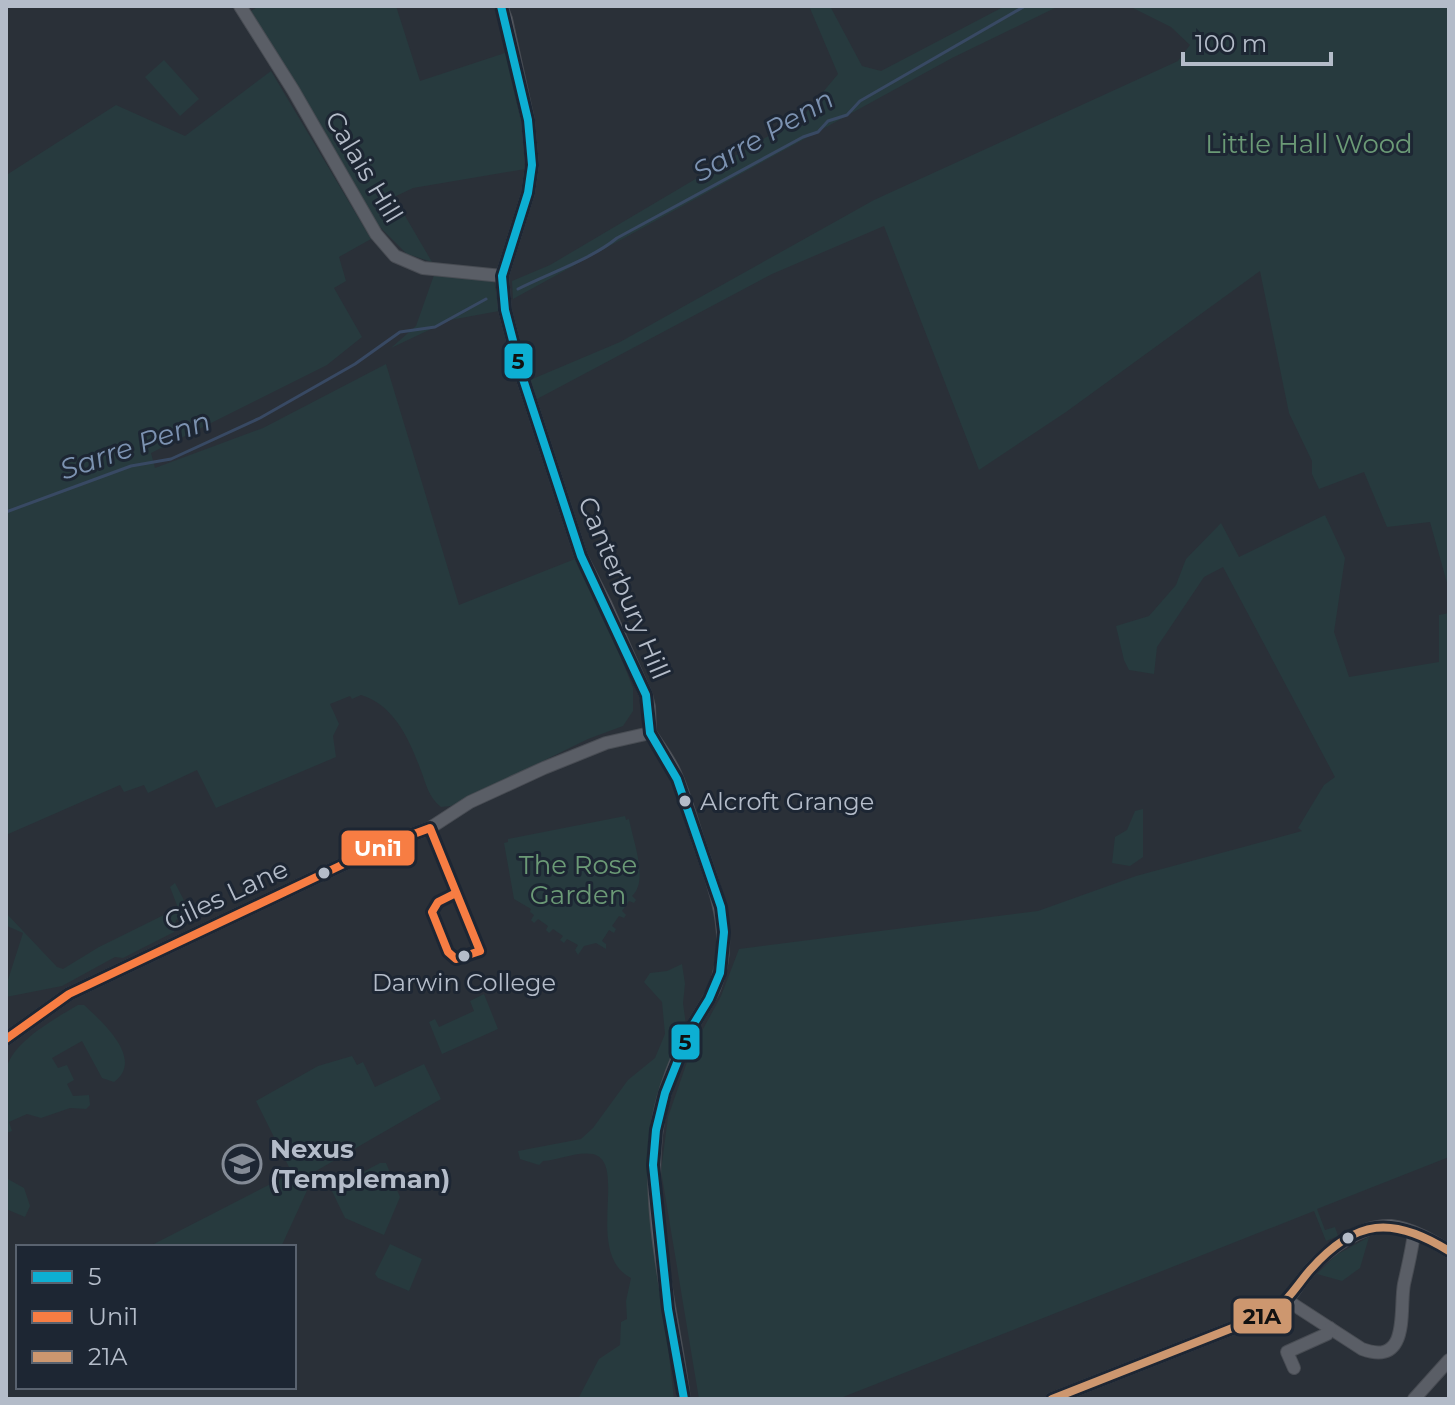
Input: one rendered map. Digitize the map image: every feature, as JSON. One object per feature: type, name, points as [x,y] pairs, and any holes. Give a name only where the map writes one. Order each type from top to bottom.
[{"type":"street","name":"Calais Hill","points":[[240,6],[293,90],[376,234],[395,256],[423,268],[502,276]]},
{"type":"street","points":[[501,6],[528,120],[532,165],[528,193],[502,276]]},
{"type":"street","name":"Canterbury Hill","points":[[502,276],[505,310],[528,394],[581,556],[646,695],[650,733]]},
{"type":"street","points":[[650,733],[677,779],[721,907],[724,932],[720,973],[677,1061],[665,1093],[655,1142],[655,1192],[666,1294],[684,1399]]},
{"type":"street","name":"Giles Lane","points":[[6,1039],[69,994],[384,845],[430,828],[470,802],[606,743],[650,733]]},
{"type":"street","points":[[1052,1399],[1270,1314],[1288,1301],[1312,1267],[1344,1241],[1373,1228],[1393,1226],[1446,1249]]},
{"type":"street","points":[[1288,1301],[1368,1351],[1385,1350],[1398,1340],[1403,1326],[1404,1284],[1414,1233]]},
{"type":"street","points":[[1294,1368],[1287,1352],[1327,1334],[1330,1328]]},
{"type":"street","points":[[1414,1399],[1449,1360]]},
{"type":"green space","points":[[259,6],[396,6],[420,81],[508,52],[522,121],[525,169],[413,188],[394,197],[432,262],[407,254],[378,225],[251,11]]},
{"type":"green space","points":[[809,6],[830,6],[862,66],[881,71],[1005,6],[1059,6],[952,58],[513,299],[512,281],[550,265],[804,115],[838,74]]},
{"type":"green space","name":"Little Hall Wood","points":[[1129,6],[1449,6],[1449,590],[1430,522],[1387,527],[1364,472],[1319,489],[1312,474],[1312,461],[1289,413],[1260,271],[1066,412],[979,470],[884,226],[772,274],[537,399],[530,380],[620,342],[874,200],[1178,61],[1190,45],[1171,27]]},
{"type":"green space","points":[[164,60],[199,99],[180,116],[145,77]]},
{"type":"green space","points":[[271,71],[371,239],[339,257],[346,281],[334,288],[362,337],[327,365],[151,453],[155,468],[263,428],[386,364],[459,605],[575,559],[608,625],[633,688],[633,711],[623,726],[588,739],[451,806],[441,807],[430,794],[399,724],[373,700],[361,695],[352,699],[350,696],[330,704],[339,724],[333,736],[336,757],[216,808],[197,770],[148,793],[144,785],[124,792],[120,785],[6,835],[6,171],[8,174],[116,105],[185,136]]},
{"type":"green space","points":[[434,275],[494,279],[499,311],[450,320],[391,348],[416,326]]},
{"type":"green space","points":[[1325,515],[1345,558],[1334,632],[1349,677],[1439,662],[1439,615],[1449,613],[1449,1157],[1317,1209],[1325,1230],[1335,1227],[1338,1236],[1326,1241],[1314,1211],[838,1399],[699,1399],[661,1171],[668,1117],[690,1053],[721,996],[739,949],[1038,911],[1136,876],[1302,831],[1298,828],[1324,785],[1335,777],[1223,567],[1204,577],[1157,647],[1154,674],[1129,670],[1116,626],[1149,616],[1176,585],[1186,559],[1221,523],[1239,557]]},
{"type":"green space","points":[[1143,809],[1143,857],[1130,866],[1112,863],[1115,837],[1127,830],[1135,811]]},
{"type":"green space","name":"The Rose Garden","points":[[625,816],[626,820],[629,819],[640,871],[637,889],[632,896],[636,900],[634,903],[629,901],[622,911],[626,915],[624,918],[619,916],[612,926],[616,929],[614,933],[609,930],[602,941],[606,949],[596,943],[584,946],[578,955],[575,950],[578,945],[567,939],[564,943],[560,940],[563,936],[553,929],[549,933],[546,930],[548,926],[538,919],[534,923],[531,909],[514,899],[504,843],[508,839]]},
{"type":"green space","points":[[175,883],[189,910],[176,920],[174,932],[123,958],[115,957],[62,986],[6,997],[6,986],[23,933],[7,926],[6,929],[6,913],[57,967],[63,969],[99,947],[178,908],[170,887]]},
{"type":"green space","points":[[682,964],[686,1025],[659,1090],[650,1129],[647,1164],[674,1399],[578,1399],[599,1359],[620,1345],[621,1322],[627,1319],[626,1301],[631,1278],[617,1266],[610,1249],[607,1174],[603,1161],[593,1154],[543,1161],[539,1165],[520,1159],[518,1151],[581,1139],[593,1128],[628,1080],[655,1058],[665,1034],[662,1002],[644,982],[650,973],[667,971]]},
{"type":"green space","points":[[484,994],[498,1029],[442,1054],[429,1022],[435,1019],[439,1027],[474,1011],[470,1001]]},
{"type":"green space","points":[[78,1005],[84,1005],[117,1041],[125,1063],[122,1073],[114,1082],[102,1078],[82,1041],[52,1058],[58,1068],[67,1065],[74,1080],[67,1084],[73,1096],[89,1095],[90,1105],[86,1109],[70,1108],[41,1118],[27,1114],[9,1122],[12,1131],[6,1133],[5,1086],[9,1061],[35,1032]]},
{"type":"green space","points":[[352,1056],[357,1065],[363,1062],[375,1087],[424,1064],[441,1099],[316,1171],[282,1245],[152,1245],[292,1173],[256,1101],[318,1066]]},
{"type":"green space","points":[[380,1163],[386,1163],[400,1197],[384,1235],[345,1218],[331,1189]]},
{"type":"green space","points":[[6,1178],[24,1188],[30,1206],[25,1217],[6,1209]]},
{"type":"green space","points":[[1369,1237],[1360,1268],[1342,1281],[1317,1274],[1336,1255]]},
{"type":"green space","points":[[390,1244],[422,1259],[409,1291],[375,1274]]},
{"type":"waterway","name":"Sarre Penn","points":[[518,289],[582,260],[803,137],[818,132],[828,121],[847,115],[860,101],[1025,6]]},
{"type":"waterway","name":"Sarre Penn","points":[[1172,6],[1192,6]]},
{"type":"waterway","name":"Sarre Penn","points":[[6,512],[131,466],[171,459],[260,418],[355,364],[400,332],[435,327],[486,299]]},
{"type":"transit line","name":"5","points":[[501,6],[528,120],[532,165],[528,193],[502,276],[505,310],[523,379],[581,556],[646,695],[650,733],[677,779],[721,907],[724,932],[720,973],[690,1030],[665,1093],[656,1130],[653,1165],[668,1309],[684,1399]]},
{"type":"transit line","name":"Uni1","points":[[6,1039],[69,994],[384,845],[430,828],[480,951],[456,959],[448,952],[432,912],[438,902],[456,893]]},
{"type":"transit line","name":"21A","points":[[1052,1399],[1273,1312],[1327,1253],[1359,1232],[1393,1228],[1410,1232],[1449,1251]]},
{"type":"place","name":"Alcroft Grange","points":[[685,801]]},
{"type":"place","name":"Darwin College","points":[[464,956]]},
{"type":"place","name":"Nexus (Templeman)","points":[[242,1164]]}]
